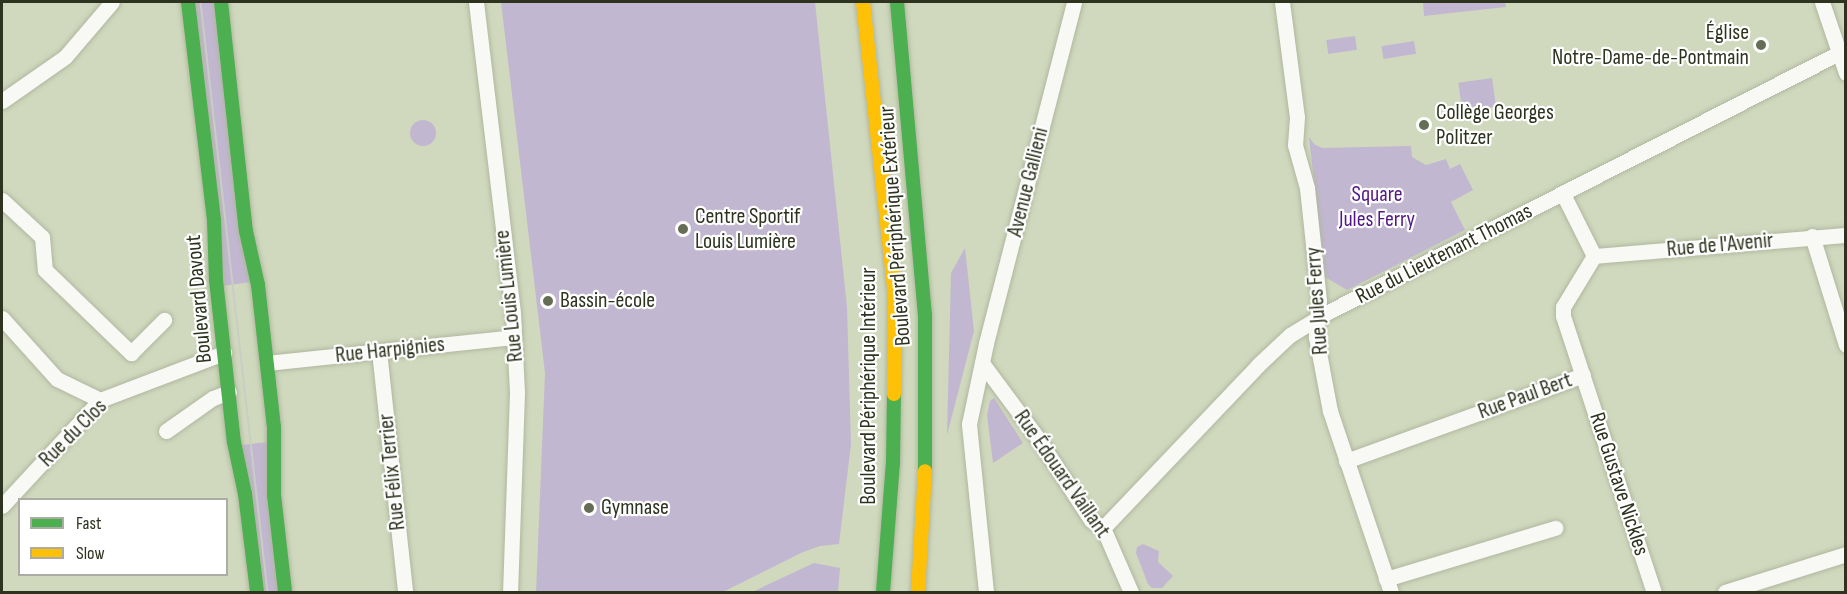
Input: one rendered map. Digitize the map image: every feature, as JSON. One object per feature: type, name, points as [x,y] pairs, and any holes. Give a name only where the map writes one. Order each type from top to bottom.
[{"type":"main road","name":"Boulevard Davout","points":[[188,2],[214,220],[216,280],[224,354],[257,592]]},
{"type":"main road","points":[[220,2],[246,231],[258,285],[267,363],[276,445],[274,495],[285,592]]},
{"type":"main road","name":"Boulevard Périphérique Intérieur","points":[[863,2],[895,296],[893,463],[883,592]]},
{"type":"main road","name":"Boulevard Périphérique Extérieur","points":[[897,2],[925,315],[925,474],[918,592]]},
{"type":"street","points":[[2,101],[65,57],[112,2]]},
{"type":"street","name":"Rue Louis Lumière","points":[[476,2],[513,313],[517,393],[510,592]]},
{"type":"street","name":"Avenue Gallieni","points":[[986,592],[969,424],[982,363],[1074,2]]},
{"type":"street","name":"Rue Jules Ferry","points":[[1282,2],[1297,117],[1295,145],[1306,188],[1318,289],[1316,337],[1330,411],[1389,586]]},
{"type":"street","points":[[1822,2],[1845,73]]},
{"type":"street","name":"Rue du Lieutenant Thomas","points":[[1103,528],[1258,365],[1290,335],[1318,318],[1839,53]]},
{"type":"street","points":[[1563,194],[1594,256]]},
{"type":"street","points":[[2,200],[42,237],[45,270],[131,353],[164,320]]},
{"type":"street","name":"Rue de l'Avenir","points":[[1594,256],[1845,234]]},
{"type":"street","points":[[1812,236],[1845,345]]},
{"type":"street","name":"Rue Paul Bert","points":[[1346,461],[1583,375],[1563,316],[1563,307],[1594,256]]},
{"type":"street","points":[[2,318],[57,379],[100,400]]},
{"type":"street","name":"Rue Harpignies","points":[[267,363],[513,337]]},
{"type":"street","name":"Rue Félix Terrier","points":[[379,351],[405,592]]},
{"type":"street","name":"Rue du Clos","points":[[2,506],[100,400],[224,354]]},
{"type":"street","name":"Rue Édouard Vaillant","points":[[982,363],[1037,437],[1091,520],[1103,528],[1131,592]]},
{"type":"street","name":"Rue Gustave Nickles","points":[[1583,375],[1654,592]]},
{"type":"street","points":[[166,431],[213,398],[229,392]]},
{"type":"street","points":[[1389,586],[1555,528]]},
{"type":"street","points":[[1725,592],[1845,554]]},
{"type":"green space","points":[[195,2],[214,2],[251,282],[222,286]]},
{"type":"green space","name":"Centre Sportif Louis Lumière","points":[[501,2],[815,2],[847,307],[851,444],[839,544],[820,546],[803,552],[723,592],[536,592],[545,373]]},
{"type":"green space","points":[[1423,2],[1505,2],[1506,7],[1424,16]]},
{"type":"green space","points":[[1355,36],[1357,50],[1328,54],[1326,40]]},
{"type":"green space","points":[[1414,41],[1416,54],[1383,59],[1381,46]]},
{"type":"green space","points":[[1492,78],[1496,107],[1462,111],[1458,83]]},
{"type":"green space","points":[[423,120],[432,124],[436,133],[432,142],[423,146],[414,142],[410,133],[414,124]]},
{"type":"green space","name":"Square Jules Ferry","points":[[1309,137],[1314,144],[1322,148],[1411,146],[1412,157],[1426,165],[1446,159],[1450,169],[1460,164],[1473,190],[1451,202],[1465,230],[1347,290],[1325,277]]},
{"type":"green space","points":[[965,248],[974,331],[947,435],[951,273]]},
{"type":"green space","points":[[994,398],[1023,443],[993,463],[987,415],[990,401]]},
{"type":"green space","points":[[270,442],[279,592],[262,592],[240,445]]},
{"type":"green space","points":[[1143,544],[1159,551],[1158,562],[1173,576],[1162,588],[1152,588],[1148,584],[1136,553],[1137,547]]},
{"type":"green space","points":[[814,563],[840,568],[838,592],[752,592]]},
{"type":"tram line","points":[[201,2],[268,592]]},
{"type":"traffic: fast","points":[[188,2],[214,220],[216,280],[234,442],[245,494],[257,592]]},
{"type":"traffic: fast","points":[[221,2],[246,231],[258,285],[274,427],[274,495],[285,592]]},
{"type":"traffic: fast","points":[[897,2],[925,315],[925,471]]},
{"type":"traffic: fast","points":[[883,592],[893,463],[894,394]]},
{"type":"traffic: slow","points":[[863,2],[895,296],[894,394]]},
{"type":"traffic: slow","points":[[918,592],[925,471]]},
{"type":"place","name":"Église Notre-Dame-de-Pontmain","points":[[1761,45]]},
{"type":"place","name":"Collège Georges Politzer","points":[[1424,125]]},
{"type":"place","name":"Centre Sportif Louis Lumière","points":[[683,229]]},
{"type":"place","name":"Bassin-école","points":[[548,301]]},
{"type":"place","name":"Gymnase","points":[[589,508]]}]
